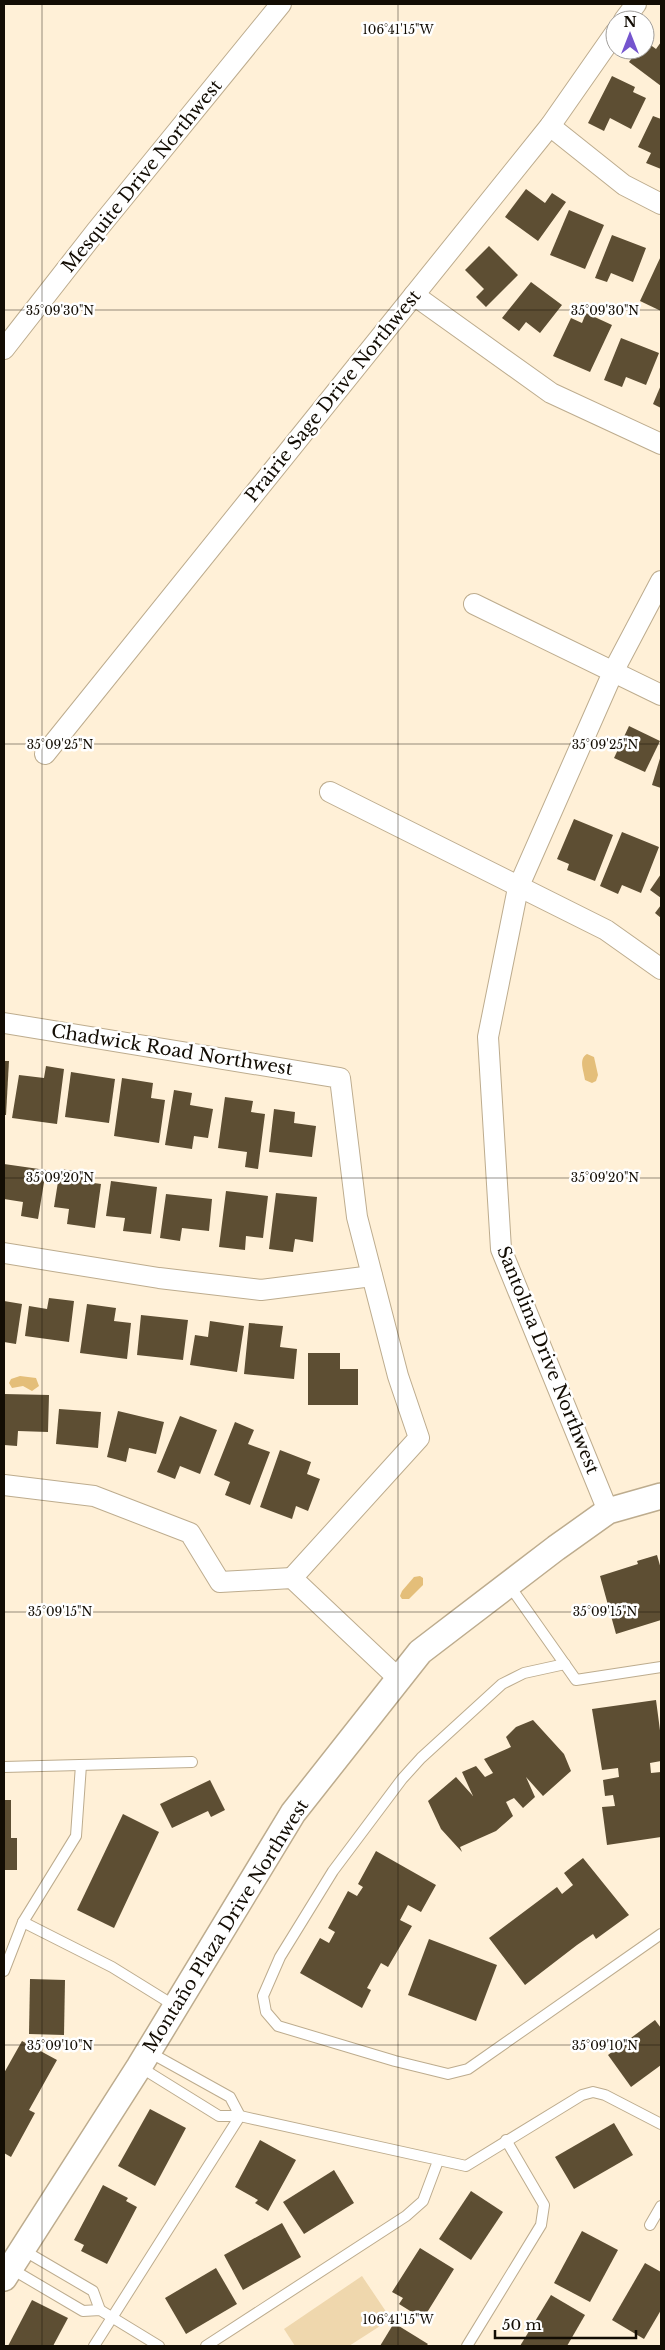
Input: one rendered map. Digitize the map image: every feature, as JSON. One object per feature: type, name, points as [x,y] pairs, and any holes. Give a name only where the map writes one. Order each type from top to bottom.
[{"type":"street","name":"Mesquite Drive Northwest","points":[[4,349],[96,230],[281,4]]},
{"type":"street","name":"Prairie Sage Drive Northwest","points":[[45,754],[550,126],[605,47]]},
{"type":"street","points":[[550,126],[624,185],[661,204]]},
{"type":"street","points":[[414,295],[551,393],[661,444]]},
{"type":"street","name":"Santolina Drive Northwest","points":[[608,1511],[501,1249],[488,1037],[518,888],[614,670],[661,581]]},
{"type":"street","points":[[474,604],[614,670],[661,695]]},
{"type":"street","points":[[330,792],[518,888],[606,930],[661,969]]},
{"type":"street","name":"Chadwick Road Northwest","points":[[4,1023],[340,1078],[357,1218],[372,1276]]},
{"type":"street","points":[[4,1253],[159,1278],[261,1290],[372,1276],[398,1376],[419,1438],[292,1578],[220,1582],[190,1533],[94,1496],[4,1485]]},
{"type":"street","name":"Montaño Plaza Drive Northwest","points":[[12,2265],[144,2059],[293,1813],[420,1652],[608,1511],[661,1496]]},
{"type":"street","points":[[292,1578],[399,1679]]},
{"type":"lane","points":[[509,1584],[576,1680],[661,1667]]},
{"type":"lane","points":[[565,1664],[524,1672],[502,1684],[421,1758],[402,1779],[333,1871],[280,1957],[263,1996],[266,2012],[278,2026],[395,2061],[448,2074],[468,2068],[661,1934]]},
{"type":"lane","points":[[4,1767],[192,1762]]},
{"type":"lane","points":[[4,1970],[23,1922],[76,1836],[81,1765]]},
{"type":"lane","points":[[23,1922],[112,1967],[176,2006]]},
{"type":"lane","points":[[144,2059],[219,2116],[240,2116],[466,2166],[582,2095],[593,2092],[605,2095],[661,2124]]},
{"type":"lane","points":[[144,2059],[230,2097],[240,2116]]},
{"type":"lane","points":[[94,2346],[240,2116]]},
{"type":"lane","points":[[467,2346],[540,2225],[543,2215],[544,2205],[506,2140]]},
{"type":"lane","points":[[206,2346],[406,2216],[423,2201],[438,2161]]},
{"type":"lane","points":[[650,2225],[661,2206]]},
{"type":"lane","points":[[12,2265],[83,2311],[100,2310],[159,2346]]},
{"type":"lane","points":[[12,2265],[93,2291],[100,2310]]},
{"type":"shaded area","points":[[587,1054],[594,1057],[598,1075],[596,1081],[592,1083],[585,1080],[583,1069],[582,1062]]},
{"type":"shaded area","points":[[20,1376],[36,1378],[39,1386],[32,1391],[23,1386],[12,1388],[9,1383],[11,1379]]},
{"type":"shaded area","points":[[420,1576],[423,1578],[423,1585],[409,1599],[402,1599],[400,1596],[402,1591],[414,1577]]},
{"type":"shaded area","points":[[362,2276],[391,2319],[349,2346],[295,2346],[284,2329]]},
{"type":"building","points":[[661,42],[661,86],[629,62],[630,60],[655,60],[655,48]]},
{"type":"building","points":[[612,76],[635,87],[633,92],[646,98],[631,129],[610,118],[604,131],[588,123]]},
{"type":"building","points":[[653,116],[661,119],[661,169],[646,163],[651,153],[638,147]]},
{"type":"building","points":[[526,189],[545,203],[552,193],[566,202],[538,241],[505,217]]},
{"type":"building","points":[[569,210],[604,225],[585,269],[550,255]]},
{"type":"building","points":[[612,235],[646,248],[633,282],[611,273],[607,282],[595,278]]},
{"type":"building","points":[[489,246],[518,275],[486,307],[476,297],[484,289],[465,270]]},
{"type":"building","points":[[661,256],[661,311],[640,301]]},
{"type":"building","points":[[531,282],[562,305],[540,333],[526,322],[519,331],[502,318]]},
{"type":"building","points":[[586,313],[612,325],[590,372],[553,356],[571,318],[582,323]]},
{"type":"building","points":[[621,338],[659,353],[646,385],[626,377],[622,387],[604,380]]},
{"type":"building","points":[[661,385],[661,408],[653,404]]},
{"type":"building","points":[[629,726],[660,741],[645,772],[614,758]]},
{"type":"building","points":[[661,755],[661,788],[652,785]]},
{"type":"building","points":[[574,819],[613,835],[595,881],[567,870],[569,864],[557,859]]},
{"type":"building","points":[[622,832],[659,847],[641,893],[622,885],[618,894],[600,886]]},
{"type":"building","points":[[661,874],[661,898],[650,890]]},
{"type":"building","points":[[661,905],[661,918],[655,913]]},
{"type":"building","points":[[4,1061],[9,1061],[6,1115],[4,1115]]},
{"type":"building","points":[[46,1066],[64,1069],[57,1124],[12,1118],[19,1075],[44,1078]]},
{"type":"building","points":[[71,1072],[115,1079],[109,1123],[65,1117]]},
{"type":"building","points":[[122,1078],[153,1083],[151,1098],[165,1100],[159,1143],[114,1136]]},
{"type":"building","points":[[174,1090],[192,1093],[190,1105],[213,1109],[208,1138],[194,1136],[192,1149],[165,1145]]},
{"type":"building","points":[[225,1097],[253,1101],[251,1112],[265,1114],[258,1169],[245,1167],[247,1152],[218,1148]]},
{"type":"building","points":[[274,1109],[295,1112],[294,1123],[316,1126],[312,1157],[269,1152]]},
{"type":"building","points":[[4,1164],[46,1170],[38,1219],[21,1216],[23,1202],[4,1199]]},
{"type":"building","points":[[60,1169],[89,1173],[87,1182],[101,1184],[95,1228],[67,1224],[69,1209],[54,1207]]},
{"type":"building","points":[[111,1181],[157,1187],[151,1234],[123,1231],[125,1218],[106,1216]]},
{"type":"building","points":[[226,1191],[268,1196],[263,1238],[246,1236],[245,1250],[219,1247]]},
{"type":"building","points":[[276,1193],[317,1197],[313,1242],[295,1239],[293,1252],[269,1249]]},
{"type":"building","points":[[166,1194],[212,1199],[209,1231],[182,1228],[180,1241],[160,1238]]},
{"type":"building","points":[[49,1298],[74,1301],[69,1342],[25,1336],[29,1306],[47,1309]]},
{"type":"building","points":[[4,1301],[22,1304],[16,1344],[4,1342]]},
{"type":"building","points":[[87,1304],[116,1308],[114,1321],[131,1323],[127,1359],[80,1353]]},
{"type":"building","points":[[141,1315],[188,1320],[183,1360],[137,1355]]},
{"type":"building","points":[[210,1321],[244,1326],[237,1372],[190,1365],[195,1335],[208,1337]]},
{"type":"building","points":[[249,1323],[283,1326],[280,1347],[297,1349],[294,1379],[244,1374]]},
{"type":"building","points":[[308,1353],[340,1353],[340,1369],[358,1369],[358,1405],[308,1405]]},
{"type":"building","points":[[4,1394],[49,1395],[48,1432],[18,1431],[17,1446],[4,1445]]},
{"type":"building","points":[[59,1409],[101,1412],[98,1448],[56,1444]]},
{"type":"building","points":[[118,1411],[164,1422],[156,1454],[129,1448],[126,1462],[107,1457]]},
{"type":"building","points":[[180,1416],[217,1430],[200,1474],[180,1466],[175,1479],[157,1472]]},
{"type":"building","points":[[235,1422],[254,1430],[248,1444],[270,1452],[250,1505],[225,1495],[230,1482],[214,1475]]},
{"type":"building","points":[[280,1450],[311,1462],[307,1474],[320,1479],[308,1511],[296,1506],[292,1519],[260,1507]]},
{"type":"building","points":[[657,1555],[661,1569],[661,1620],[616,1634],[600,1576],[638,1564],[637,1561]]},
{"type":"building","points":[[656,1700],[661,1738],[661,1761],[650,1763],[651,1773],[661,1772],[661,1837],[607,1845],[602,1807],[615,1806],[613,1795],[605,1796],[603,1780],[619,1777],[618,1768],[602,1770],[592,1709]]},
{"type":"building","points":[[533,1720],[564,1754],[571,1771],[543,1796],[526,1777],[535,1797],[523,1808],[514,1798],[506,1802],[513,1816],[496,1831],[460,1847],[462,1852],[441,1829],[428,1801],[456,1777],[473,1796],[462,1772],[476,1766],[485,1777],[493,1773],[484,1759],[511,1747],[506,1737],[516,1727]]},
{"type":"building","points":[[210,1780],[225,1810],[211,1817],[208,1811],[172,1828],[160,1804]]},
{"type":"building","points":[[4,1800],[11,1800],[11,1838],[17,1838],[17,1870],[4,1870]]},
{"type":"building","points":[[123,1814],[159,1832],[114,1928],[77,1910]]},
{"type":"building","points":[[376,1851],[436,1885],[421,1912],[408,1905],[400,1920],[412,1926],[388,1967],[381,1963],[367,1988],[371,1990],[362,2008],[300,1973],[320,1938],[329,1943],[335,1932],[328,1928],[348,1891],[357,1896],[363,1887],[358,1884]]},
{"type":"building","points":[[583,1858],[629,1915],[596,1939],[593,1934],[525,1985],[489,1938],[557,1887],[562,1894],[573,1885],[564,1873]]},
{"type":"building","points":[[429,1939],[497,1965],[476,2021],[408,1995]]},
{"type":"building","points":[[30,1979],[65,1980],[64,2035],[29,2034]]},
{"type":"building","points":[[655,2020],[661,2028],[661,2065],[631,2087],[608,2055]]},
{"type":"building","points":[[22,2041],[57,2060],[29,2110],[35,2113],[11,2157],[4,2153],[4,2073]]},
{"type":"building","points":[[150,2109],[186,2128],[155,2186],[118,2166]]},
{"type":"building","points":[[614,2123],[633,2155],[574,2189],[555,2157]]},
{"type":"building","points":[[260,2140],[296,2160],[268,2211],[255,2203],[258,2200],[235,2187]]},
{"type":"building","points":[[334,2170],[354,2203],[304,2234],[283,2202]]},
{"type":"building","points":[[103,2185],[128,2198],[126,2201],[137,2207],[107,2264],[81,2251],[84,2245],[74,2240]]},
{"type":"building","points":[[471,2191],[503,2212],[471,2260],[439,2239]]},
{"type":"building","points":[[282,2223],[301,2257],[243,2290],[224,2255]]},
{"type":"building","points":[[582,2231],[618,2250],[590,2302],[554,2283]]},
{"type":"building","points":[[420,2248],[454,2269],[423,2319],[399,2304],[403,2298],[392,2292]]},
{"type":"building","points":[[645,2263],[661,2272],[661,2310],[644,2339],[612,2320]]},
{"type":"building","points":[[216,2268],[237,2304],[186,2334],[165,2298]]},
{"type":"building","points":[[551,2295],[585,2315],[567,2346],[520,2346]]},
{"type":"building","points":[[32,2300],[68,2318],[53,2346],[8,2346]]},
{"type":"building","points":[[394,2323],[428,2344],[426,2346],[380,2346]]}]
